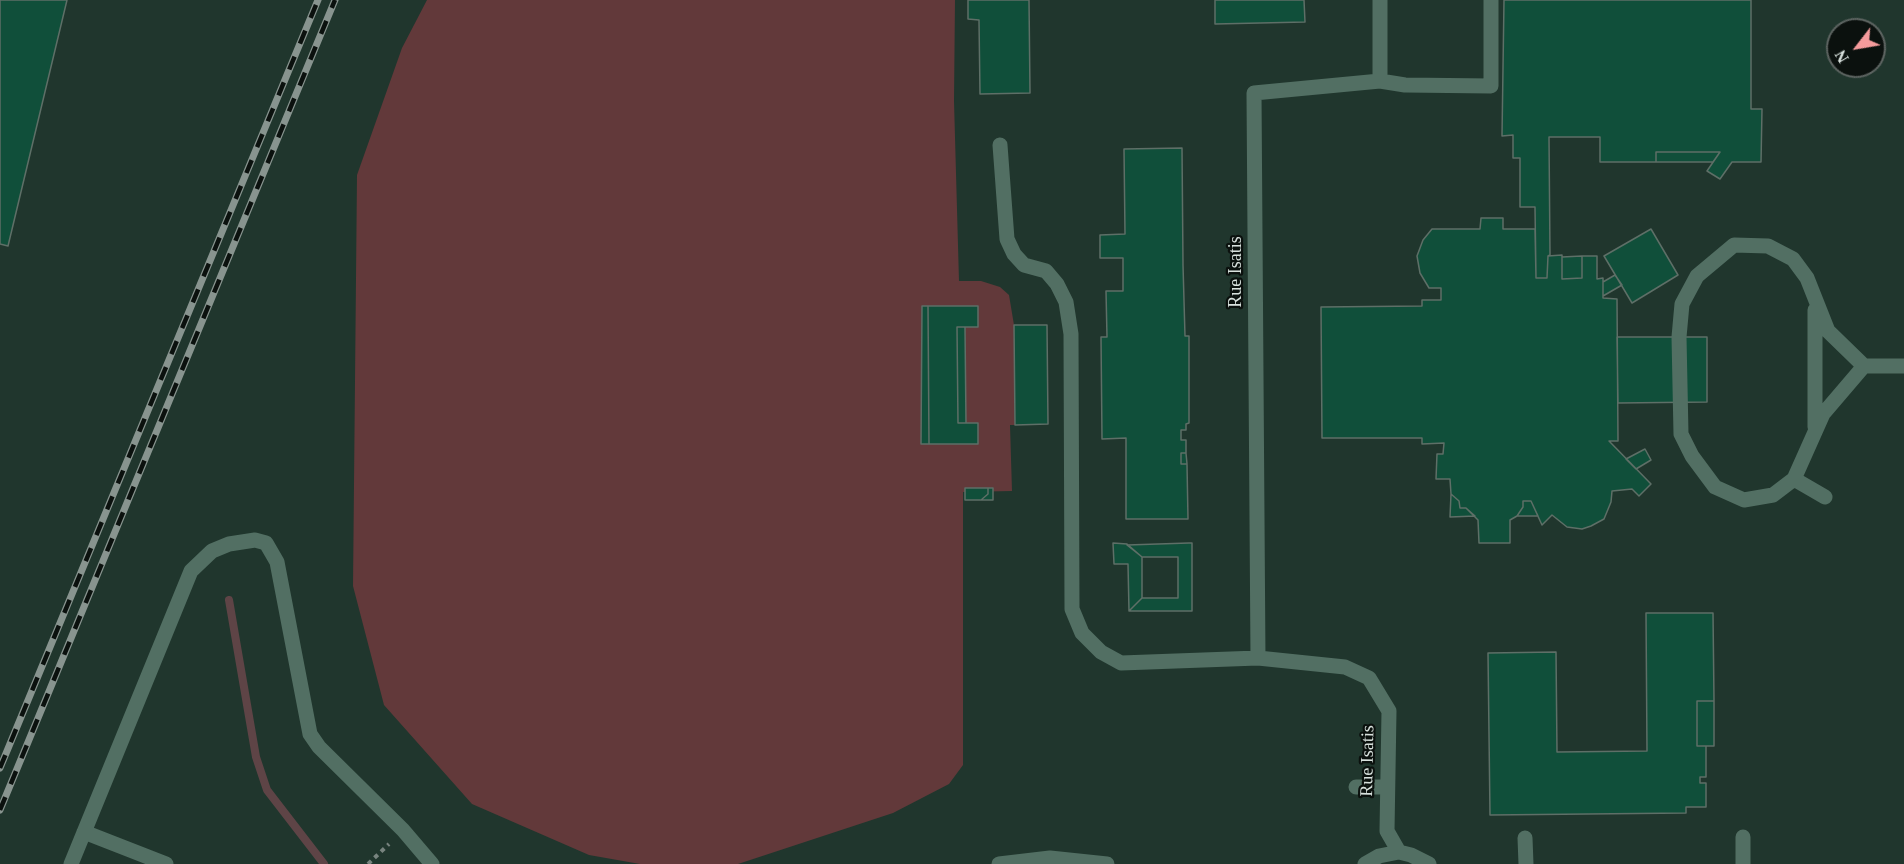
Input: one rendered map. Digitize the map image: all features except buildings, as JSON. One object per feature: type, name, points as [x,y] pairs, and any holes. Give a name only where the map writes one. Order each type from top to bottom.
[{"type":"street","points":[[1380,0],[1380,81]]},
{"type":"street","name":"Rue Isatis","points":[[1258,658],[1254,93],[1380,81],[1405,85],[1491,86],[1491,0]]},
{"type":"street","name":"Rue Isatis","points":[[1000,145],[1007,239],[1014,254],[1024,265],[1046,271],[1058,284],[1066,302],[1071,334],[1072,609],[1083,633],[1101,652],[1121,663],[1258,658],[1345,667],[1369,678],[1389,711],[1387,831],[1399,852]]},
{"type":"street","points":[[1864,366],[1823,414],[1794,479],[1773,495],[1744,500],[1714,488],[1692,456],[1681,434],[1679,337],[1682,304],[1697,276],[1734,245],[1768,246],[1793,260],[1807,278],[1828,332],[1864,366],[1904,366]]},
{"type":"street","points":[[1815,303],[1815,433]]},
{"type":"street","points":[[1794,479],[1825,497]]},
{"type":"street","points":[[71,864],[191,571],[212,551],[229,544],[255,540],[266,543],[277,562],[309,734],[319,747],[403,830],[432,864]]},
{"type":"street","points":[[1356,787],[1387,787]]},
{"type":"street","points":[[84,832],[166,864]]},
{"type":"street","points":[[1743,837],[1743,864]]},
{"type":"street","points":[[1525,838],[1526,864]]},
{"type":"street","points":[[1365,864],[1379,855],[1399,852],[1411,855],[1428,864]]},
{"type":"street","points":[[999,864],[1050,858],[1107,864]]},
{"type":"path","points":[[368,864],[403,830]]},
{"type":"shaded area","points":[[0,0],[1904,0],[1904,864],[0,864]]},
{"type":"shaded area","points":[[427,0],[955,0],[954,101],[959,281],[981,281],[1000,287],[1009,295],[1014,325],[1015,425],[1010,425],[1012,491],[963,492],[963,765],[949,784],[893,813],[738,864],[640,864],[589,855],[472,804],[384,705],[353,586],[357,175],[402,48]]},
{"type":"waterway","points":[[229,600],[256,757],[267,790],[324,864]]},
{"type":"railway","points":[[0,768],[318,0]]},
{"type":"railway","points":[[0,810],[335,0]]}]
